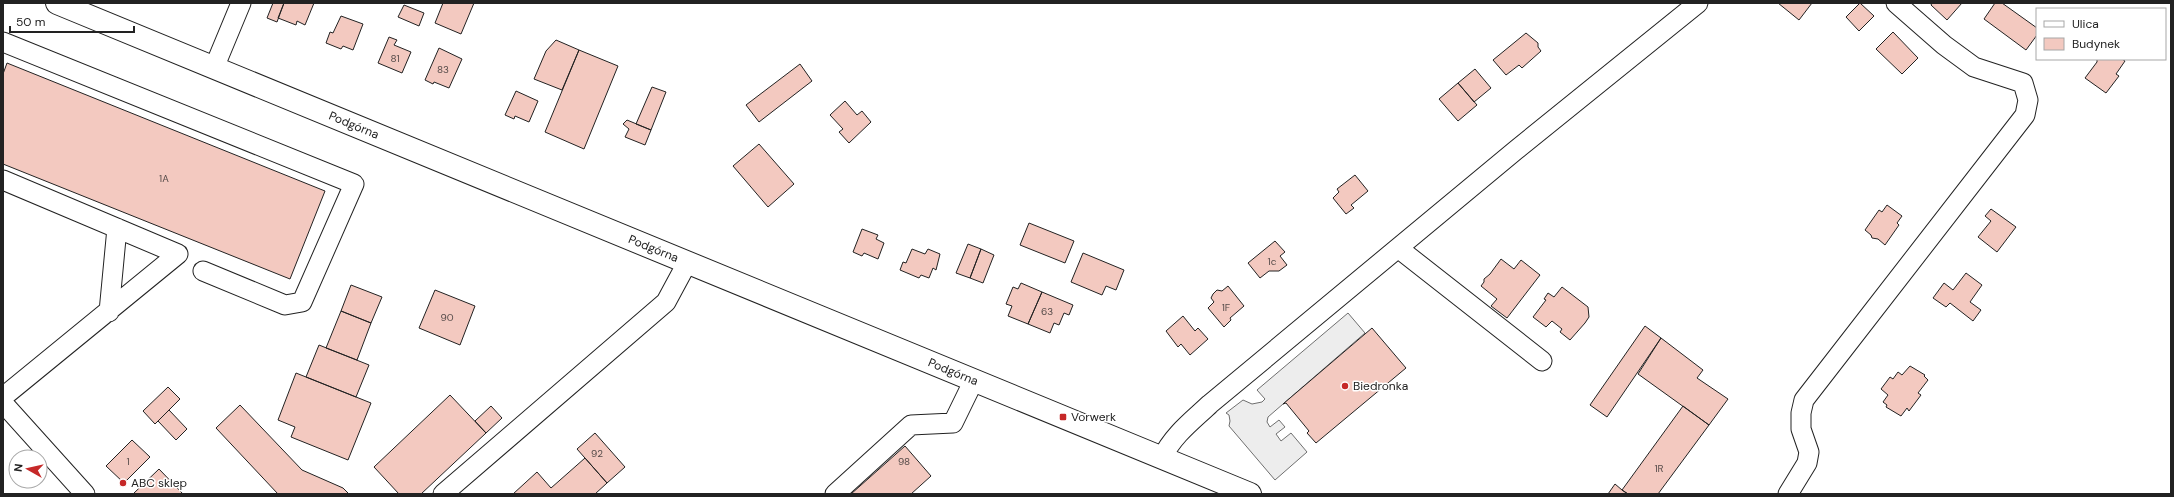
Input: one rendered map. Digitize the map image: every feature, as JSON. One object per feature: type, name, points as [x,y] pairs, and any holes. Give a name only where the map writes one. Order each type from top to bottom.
[{"type":"main road","name":"Podgórna","points":[[57,3],[1250,494]]},
{"type":"street","points":[[214,68],[241,3]]},
{"type":"street","points":[[1162,458],[1170,443],[1178,434],[1210,404],[1698,3]]},
{"type":"street","points":[[1788,494],[1807,464],[1810,452],[1801,430],[1801,412],[1804,400],[2025,115],[2028,100],[2023,83],[1974,67],[1944,45],[1896,3]]},
{"type":"street","points":[[3,42],[354,184],[302,302],[285,305],[203,271]]},
{"type":"street","points":[[3,180],[178,254],[109,312],[3,397]]},
{"type":"street","points":[[109,312],[117,228]]},
{"type":"street","points":[[1398,248],[1542,361]]},
{"type":"street","points":[[442,494],[666,302],[687,262]]},
{"type":"street","points":[[835,494],[911,425],[954,423],[974,380]]},
{"type":"street","points":[[3,403],[85,494]]},
{"type":"shaded area","points":[[1348,313],[1365,333],[1268,417],[1267,422],[1270,427],[1279,420],[1285,427],[1276,434],[1281,441],[1291,433],[1307,452],[1275,480],[1229,426],[1229,415],[1226,413],[1243,400],[1252,404],[1262,402],[1265,399],[1257,390]]},
{"type":"building","points":[[273,3],[284,3],[277,22],[267,18]]},
{"type":"building","points":[[284,3],[314,3],[305,25],[297,21],[296,25],[278,18]]},
{"type":"building","points":[[443,3],[474,3],[461,34],[435,23]]},
{"type":"building","points":[[1778,3],[1812,3],[1799,20]]},
{"type":"building","points":[[1860,3],[1874,16],[1859,31],[1846,17]]},
{"type":"building","points":[[1932,3],[1962,3],[1947,20],[1931,5]]},
{"type":"building","points":[[1995,3],[2002,3],[2036,27],[2036,36],[2026,50],[1984,19]]},
{"type":"building","points":[[404,5],[424,13],[419,26],[398,17]]},
{"type":"building","points":[[341,16],[363,24],[353,50],[343,46],[341,49],[326,43],[330,32],[333,33]]},
{"type":"building","points":[[1893,32],[1918,58],[1902,74],[1876,49]]},
{"type":"building","points":[[1526,33],[1538,43],[1538,47],[1541,51],[1522,68],[1519,65],[1506,75],[1493,60]]},
{"type":"building","points":[[389,37],[397,40],[394,45],[411,52],[402,73],[378,63]]},
{"type":"building","points":[[556,40],[579,50],[562,90],[534,79],[546,51]]},
{"type":"building","points":[[439,48],[462,59],[449,88],[434,82],[433,84],[425,80]]},
{"type":"building","points":[[579,50],[618,66],[584,149],[545,132]]},
{"type":"building","points":[[2097,60],[2125,61],[2116,74],[2119,76],[2106,93],[2085,78]]},
{"type":"building","points":[[7,63],[325,191],[290,279],[3,164],[3,74]]},
{"type":"building","points":[[800,64],[812,81],[759,122],[746,105]]},
{"type":"building","points":[[1475,69],[1491,88],[1474,102],[1458,83]]},
{"type":"building","points":[[1458,83],[1477,105],[1458,121],[1439,99]]},
{"type":"building","points":[[652,87],[666,92],[651,130],[636,124]]},
{"type":"building","points":[[516,91],[538,101],[529,122],[515,116],[514,119],[505,115]]},
{"type":"building","points":[[845,101],[857,115],[862,111],[871,122],[849,143],[839,132],[843,129],[830,115]]},
{"type":"building","points":[[627,120],[651,130],[645,145],[625,137],[629,129],[623,124]]},
{"type":"building","points":[[759,144],[794,184],[768,207],[733,166]]},
{"type":"building","points":[[1355,175],[1368,191],[1351,205],[1354,208],[1346,214],[1333,198],[1339,192],[1337,189]]},
{"type":"building","points":[[1887,205],[1902,216],[1897,223],[1899,225],[1885,245],[1878,239],[1872,238],[1871,235],[1865,230],[1879,210],[1882,212]]},
{"type":"building","points":[[1991,209],[2016,227],[1997,252],[1978,237],[1991,221],[1985,216]]},
{"type":"building","points":[[1029,223],[1074,241],[1065,263],[1020,245]]},
{"type":"building","points":[[862,229],[878,235],[876,239],[884,243],[878,259],[864,253],[862,256],[853,252]]},
{"type":"building","points":[[1275,241],[1285,252],[1280,256],[1287,265],[1279,271],[1269,271],[1260,278],[1248,263]]},
{"type":"building","points":[[968,244],[981,249],[970,278],[956,273]]},
{"type":"building","points":[[912,249],[925,254],[928,249],[940,254],[936,270],[933,268],[929,278],[921,275],[919,278],[900,270],[903,262],[906,263]]},
{"type":"building","points":[[981,249],[994,255],[983,283],[970,278]]},
{"type":"building","points":[[1083,253],[1124,270],[1116,290],[1106,286],[1102,295],[1071,282]]},
{"type":"building","points":[[1501,259],[1514,269],[1521,260],[1540,275],[1507,318],[1491,306],[1497,299],[1481,286],[1484,279],[1490,274]]},
{"type":"building","points":[[1966,273],[1982,285],[1970,302],[1981,310],[1973,321],[1950,303],[1946,307],[1933,298],[1944,283],[1953,290]]},
{"type":"building","points":[[1021,283],[1042,292],[1028,324],[1008,316],[1012,306],[1006,304],[1013,287],[1018,289]]},
{"type":"building","points":[[351,285],[382,297],[371,323],[341,311]]},
{"type":"building","points":[[1228,286],[1244,306],[1230,318],[1231,320],[1224,327],[1208,308],[1214,302],[1211,298],[1213,294],[1217,290],[1222,291]]},
{"type":"building","points":[[1562,287],[1588,307],[1589,317],[1570,340],[1560,332],[1562,329],[1552,321],[1546,327],[1533,317],[1546,300],[1544,299],[1548,293],[1554,297]]},
{"type":"building","points":[[435,290],[475,306],[460,345],[419,328]]},
{"type":"building","points":[[1042,292],[1073,305],[1069,315],[1064,313],[1059,325],[1054,323],[1050,333],[1028,324]]},
{"type":"building","points":[[341,311],[371,323],[357,360],[326,348]]},
{"type":"building","points":[[1183,316],[1195,331],[1198,328],[1208,339],[1190,355],[1181,344],[1178,347],[1166,331]]},
{"type":"building","points":[[1645,326],[1661,338],[1607,417],[1590,405]]},
{"type":"building","name":"Biedronka","points":[[1372,328],[1406,368],[1316,443],[1307,433],[1309,431],[1286,403],[1283,404]]},
{"type":"building","points":[[1661,338],[1703,370],[1697,378],[1728,399],[1709,425],[1638,374]]},
{"type":"building","points":[[319,345],[369,365],[356,397],[306,377]]},
{"type":"building","points":[[1910,366],[1925,375],[1924,376],[1928,380],[1918,393],[1921,395],[1909,411],[1907,408],[1901,416],[1886,407],[1887,405],[1883,402],[1888,395],[1881,389],[1890,377],[1893,379],[1898,372],[1902,375]]},
{"type":"building","points":[[296,373],[371,403],[348,460],[291,437],[295,427],[278,420]]},
{"type":"building","points":[[168,387],[180,399],[155,424],[143,411]]},
{"type":"building","points":[[450,395],[486,433],[421,494],[399,494],[374,467]]},
{"type":"building","points":[[240,405],[302,470],[343,488],[349,494],[278,494],[216,428]]},
{"type":"building","points":[[491,406],[502,418],[486,433],[475,421]]},
{"type":"building","points":[[1683,406],[1709,425],[1658,494],[1628,494],[1622,490]]},
{"type":"building","points":[[169,410],[187,429],[176,440],[158,421]]},
{"type":"building","points":[[595,433],[625,467],[607,483],[577,449]]},
{"type":"building","points":[[132,440],[150,457],[124,483],[106,466]]},
{"type":"building","points":[[905,446],[931,476],[911,494],[851,494]]},
{"type":"building","points":[[585,458],[607,483],[595,494],[513,494],[537,472],[551,488]]},
{"type":"building","points":[[159,469],[183,494],[133,494]]},
{"type":"building","points":[[1615,484],[1622,490],[1628,494],[1608,494]]},
{"type":"place","name":"Biedronka","points":[[1345,386]]},
{"type":"place","name":"Vorwerk","points":[[1063,417]]},
{"type":"place","name":"ABC sklep","points":[[123,483]]}]
